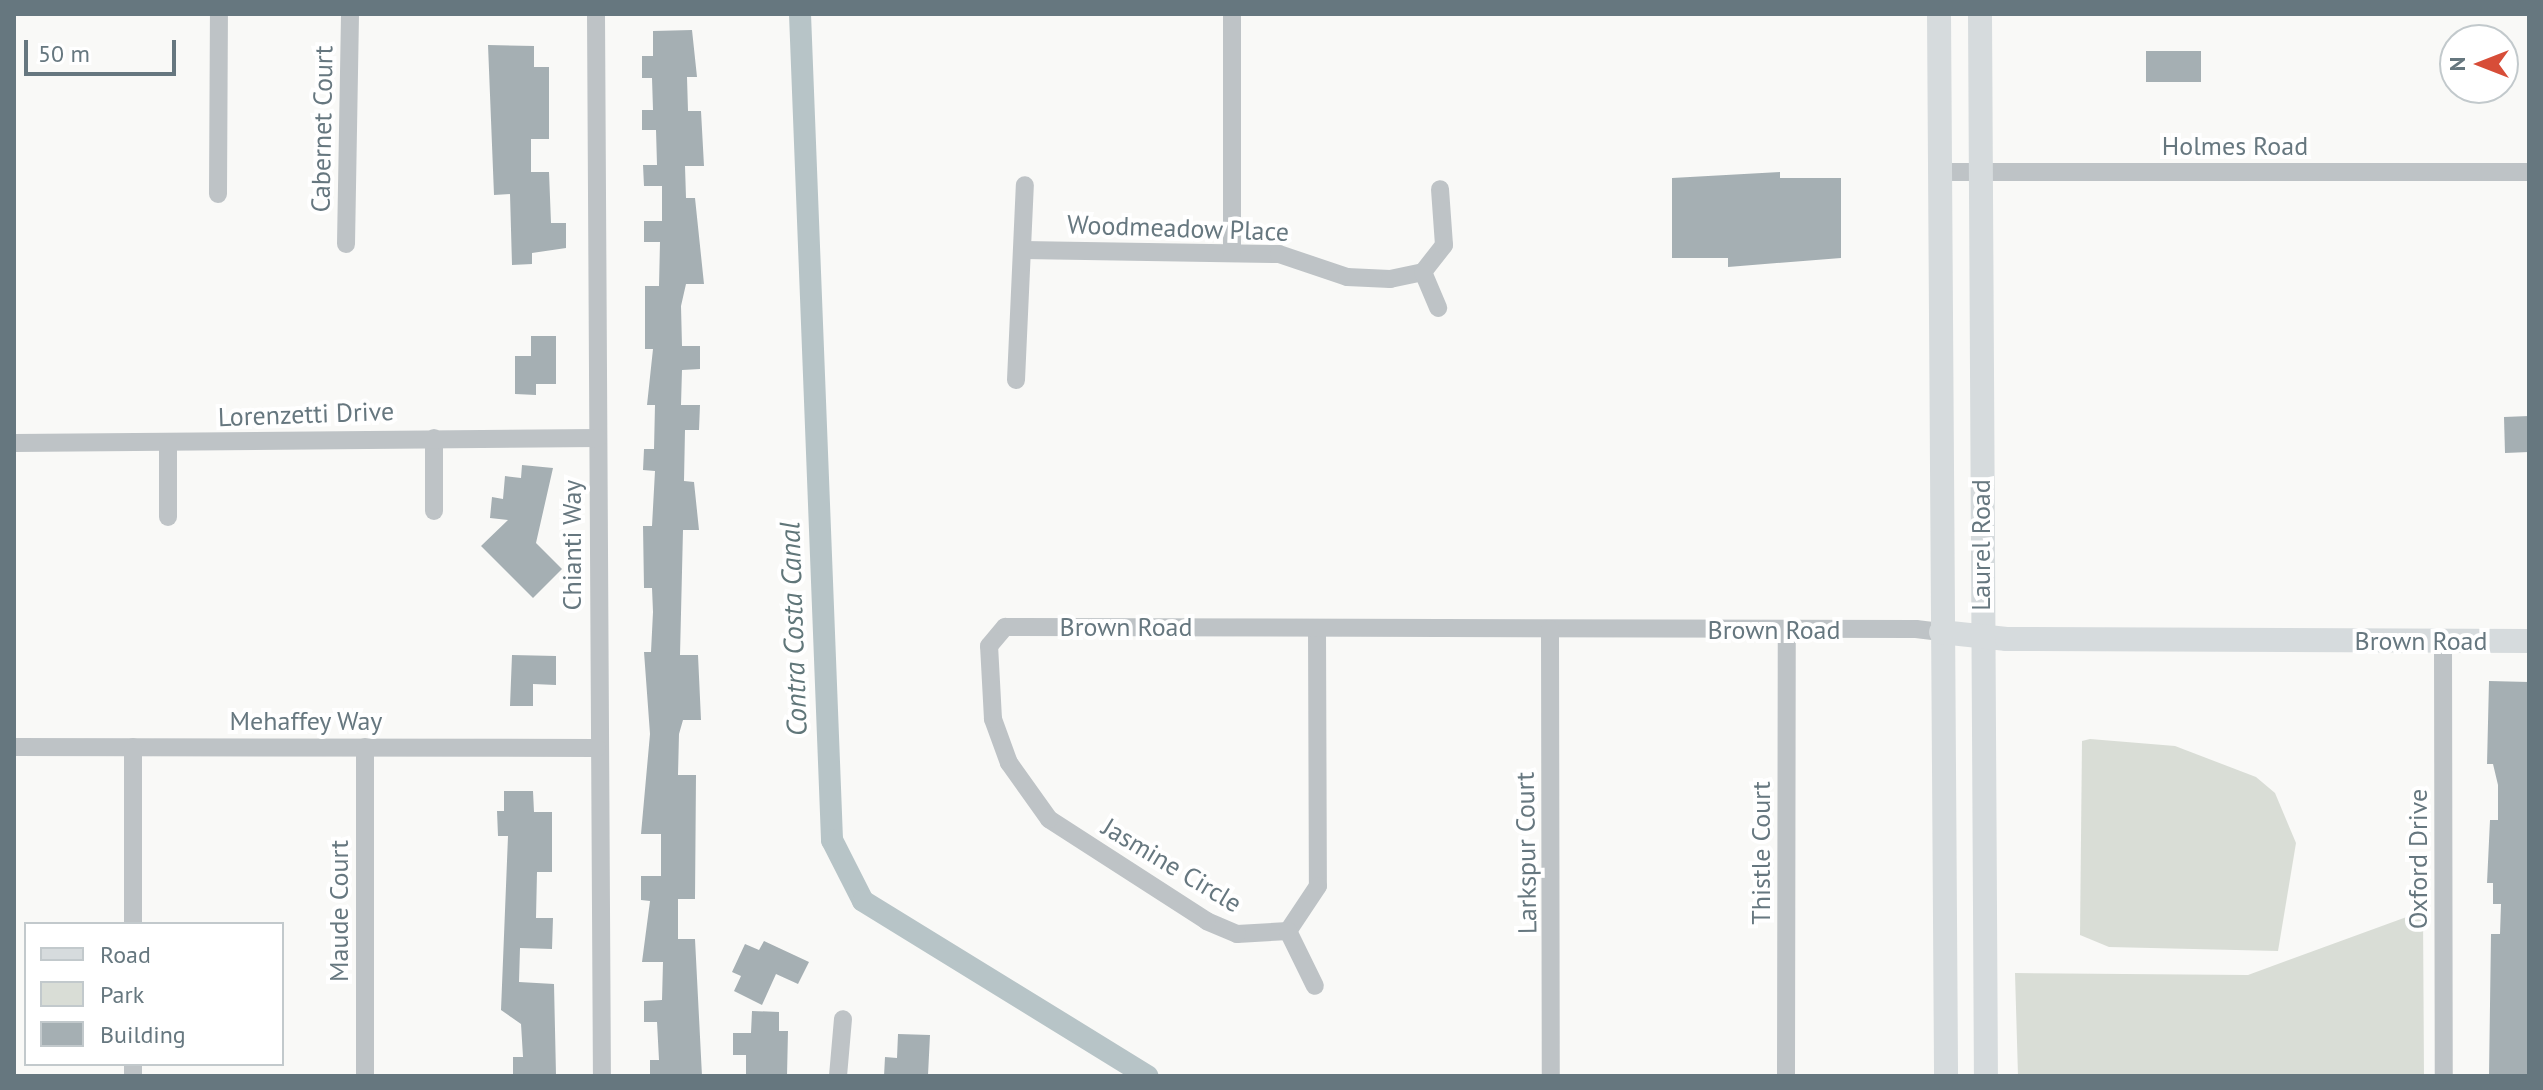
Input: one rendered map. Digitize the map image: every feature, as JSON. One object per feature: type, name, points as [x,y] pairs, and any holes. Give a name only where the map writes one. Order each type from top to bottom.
[{"type":"main road","name":"Laurel Road","points":[[1939,14],[1946,1076]]},
{"type":"main road","name":"Laurel Road","points":[[1980,14],[1980,637],[1986,1076]]},
{"type":"main road","name":"Brown Road","points":[[1941,632],[1980,637],[2529,641]]},
{"type":"street","points":[[218,194],[219,14]]},
{"type":"street","name":"Cabernet Court","points":[[346,244],[350,14]]},
{"type":"street","name":"Chianti Way","points":[[596,14],[597,748],[602,1076]]},
{"type":"street","points":[[1232,14],[1232,253]]},
{"type":"street","name":"Holmes Road","points":[[1940,172],[2529,172]]},
{"type":"street","points":[[1016,380],[1025,185]]},
{"type":"street","points":[[1438,308],[1423,272],[1444,245],[1440,189]]},
{"type":"street","name":"Woodmeadow Place","points":[[1023,250],[1232,253],[1302,258],[1347,277],[1423,272]]},
{"type":"street","points":[[434,438],[434,511]]},
{"type":"street","name":"Lorenzetti Drive","points":[[14,443],[598,438]]},
{"type":"street","points":[[168,443],[168,517]]},
{"type":"street","name":"Brown Road","points":[[1019,626],[1941,632]]},
{"type":"street","name":"Jasmine Circle","points":[[1019,626],[994,632],[989,646],[993,719],[1009,763],[1049,819],[1207,921],[1237,934],[1288,931]]},
{"type":"street","points":[[1315,986],[1288,931],[1318,886],[1317,628]]},
{"type":"street","name":"Larkspur Court","points":[[1550,629],[1551,1076]]},
{"type":"street","name":"Thistle Court","points":[[1786,1076],[1787,630]]},
{"type":"street","name":"Oxford Drive","points":[[2443,641],[2444,1076]]},
{"type":"street","name":"Mehaffey Way","points":[[14,747],[597,748]]},
{"type":"street","points":[[133,747],[133,922]]},
{"type":"street","name":"Maude Court","points":[[365,747],[365,1076]]},
{"type":"street","points":[[838,1076],[843,1019]]},
{"type":"green space","points":[[2090,739],[2175,746],[2256,777],[2275,793],[2296,843],[2278,951],[2109,947],[2080,935],[2082,741]]},
{"type":"green space","points":[[2423,911],[2424,1076],[2018,1076],[2015,973],[2248,975]]},
{"type":"building","points":[[692,30],[697,77],[687,77],[688,111],[701,111],[704,166],[685,166],[686,198],[695,198],[704,284],[686,284],[681,306],[682,346],[700,346],[700,369],[682,370],[681,405],[700,405],[699,430],[685,430],[684,481],[694,482],[699,530],[683,530],[680,655],[698,655],[701,720],[683,720],[679,734],[678,775],[696,775],[695,899],[678,899],[678,939],[695,939],[702,1076],[650,1076],[650,1060],[659,1060],[657,1022],[644,1022],[644,1001],[662,1000],[663,962],[642,962],[650,901],[641,900],[641,876],[661,876],[661,834],[641,834],[650,734],[644,652],[651,652],[653,612],[652,588],[644,588],[643,526],[652,526],[655,471],[643,470],[644,449],[654,449],[655,405],[647,405],[653,349],[645,349],[645,286],[659,286],[660,242],[644,242],[644,221],[662,221],[662,186],[644,186],[643,165],[657,165],[656,130],[642,130],[642,110],[653,110],[652,78],[642,78],[642,56],[653,56],[653,31]]},
{"type":"building","points":[[488,45],[534,46],[534,67],[549,67],[549,139],[531,139],[531,172],[549,172],[551,223],[566,223],[566,248],[532,253],[532,264],[512,265],[510,194],[494,195]]},
{"type":"building","points":[[2146,51],[2201,51],[2201,82],[2146,82]]},
{"type":"building","points":[[1780,172],[1780,178],[1841,178],[1841,258],[1728,267],[1728,258],[1672,258],[1672,178]]},
{"type":"building","points":[[531,336],[556,336],[556,384],[536,384],[536,395],[515,394],[515,356],[531,356]]},
{"type":"building","points":[[2529,416],[2529,452],[2505,453],[2504,417]]},
{"type":"building","points":[[522,465],[553,468],[536,543],[562,569],[533,598],[481,546],[508,520],[490,518],[492,497],[503,499],[505,476],[521,478]]},
{"type":"building","points":[[512,655],[556,656],[556,685],[533,684],[533,706],[510,706]]},
{"type":"building","points":[[2489,681],[2529,682],[2529,1076],[2489,1076],[2491,934],[2500,934],[2501,904],[2493,904],[2493,883],[2487,883],[2490,820],[2498,820],[2498,785],[2493,764],[2487,764]]},
{"type":"building","points":[[504,791],[533,791],[534,812],[552,812],[552,872],[537,872],[536,918],[553,918],[552,949],[520,948],[519,982],[554,984],[556,1075],[513,1076],[513,1057],[523,1057],[521,1024],[501,1010],[508,836],[498,836],[497,811],[504,811]]},
{"type":"building","points":[[764,941],[809,962],[798,984],[776,974],[762,1005],[734,991],[741,976],[732,972],[745,944],[759,950]]},
{"type":"building","points":[[752,1011],[779,1012],[779,1031],[788,1031],[787,1076],[746,1076],[746,1055],[733,1055],[733,1033],[751,1033]]},
{"type":"building","points":[[898,1034],[930,1035],[928,1075],[884,1076],[885,1057],[897,1058]]},
{"type":"waterway","name":"Contra Costa Canal","points":[[800,14],[832,840],[863,901],[1147,1076]]}]
